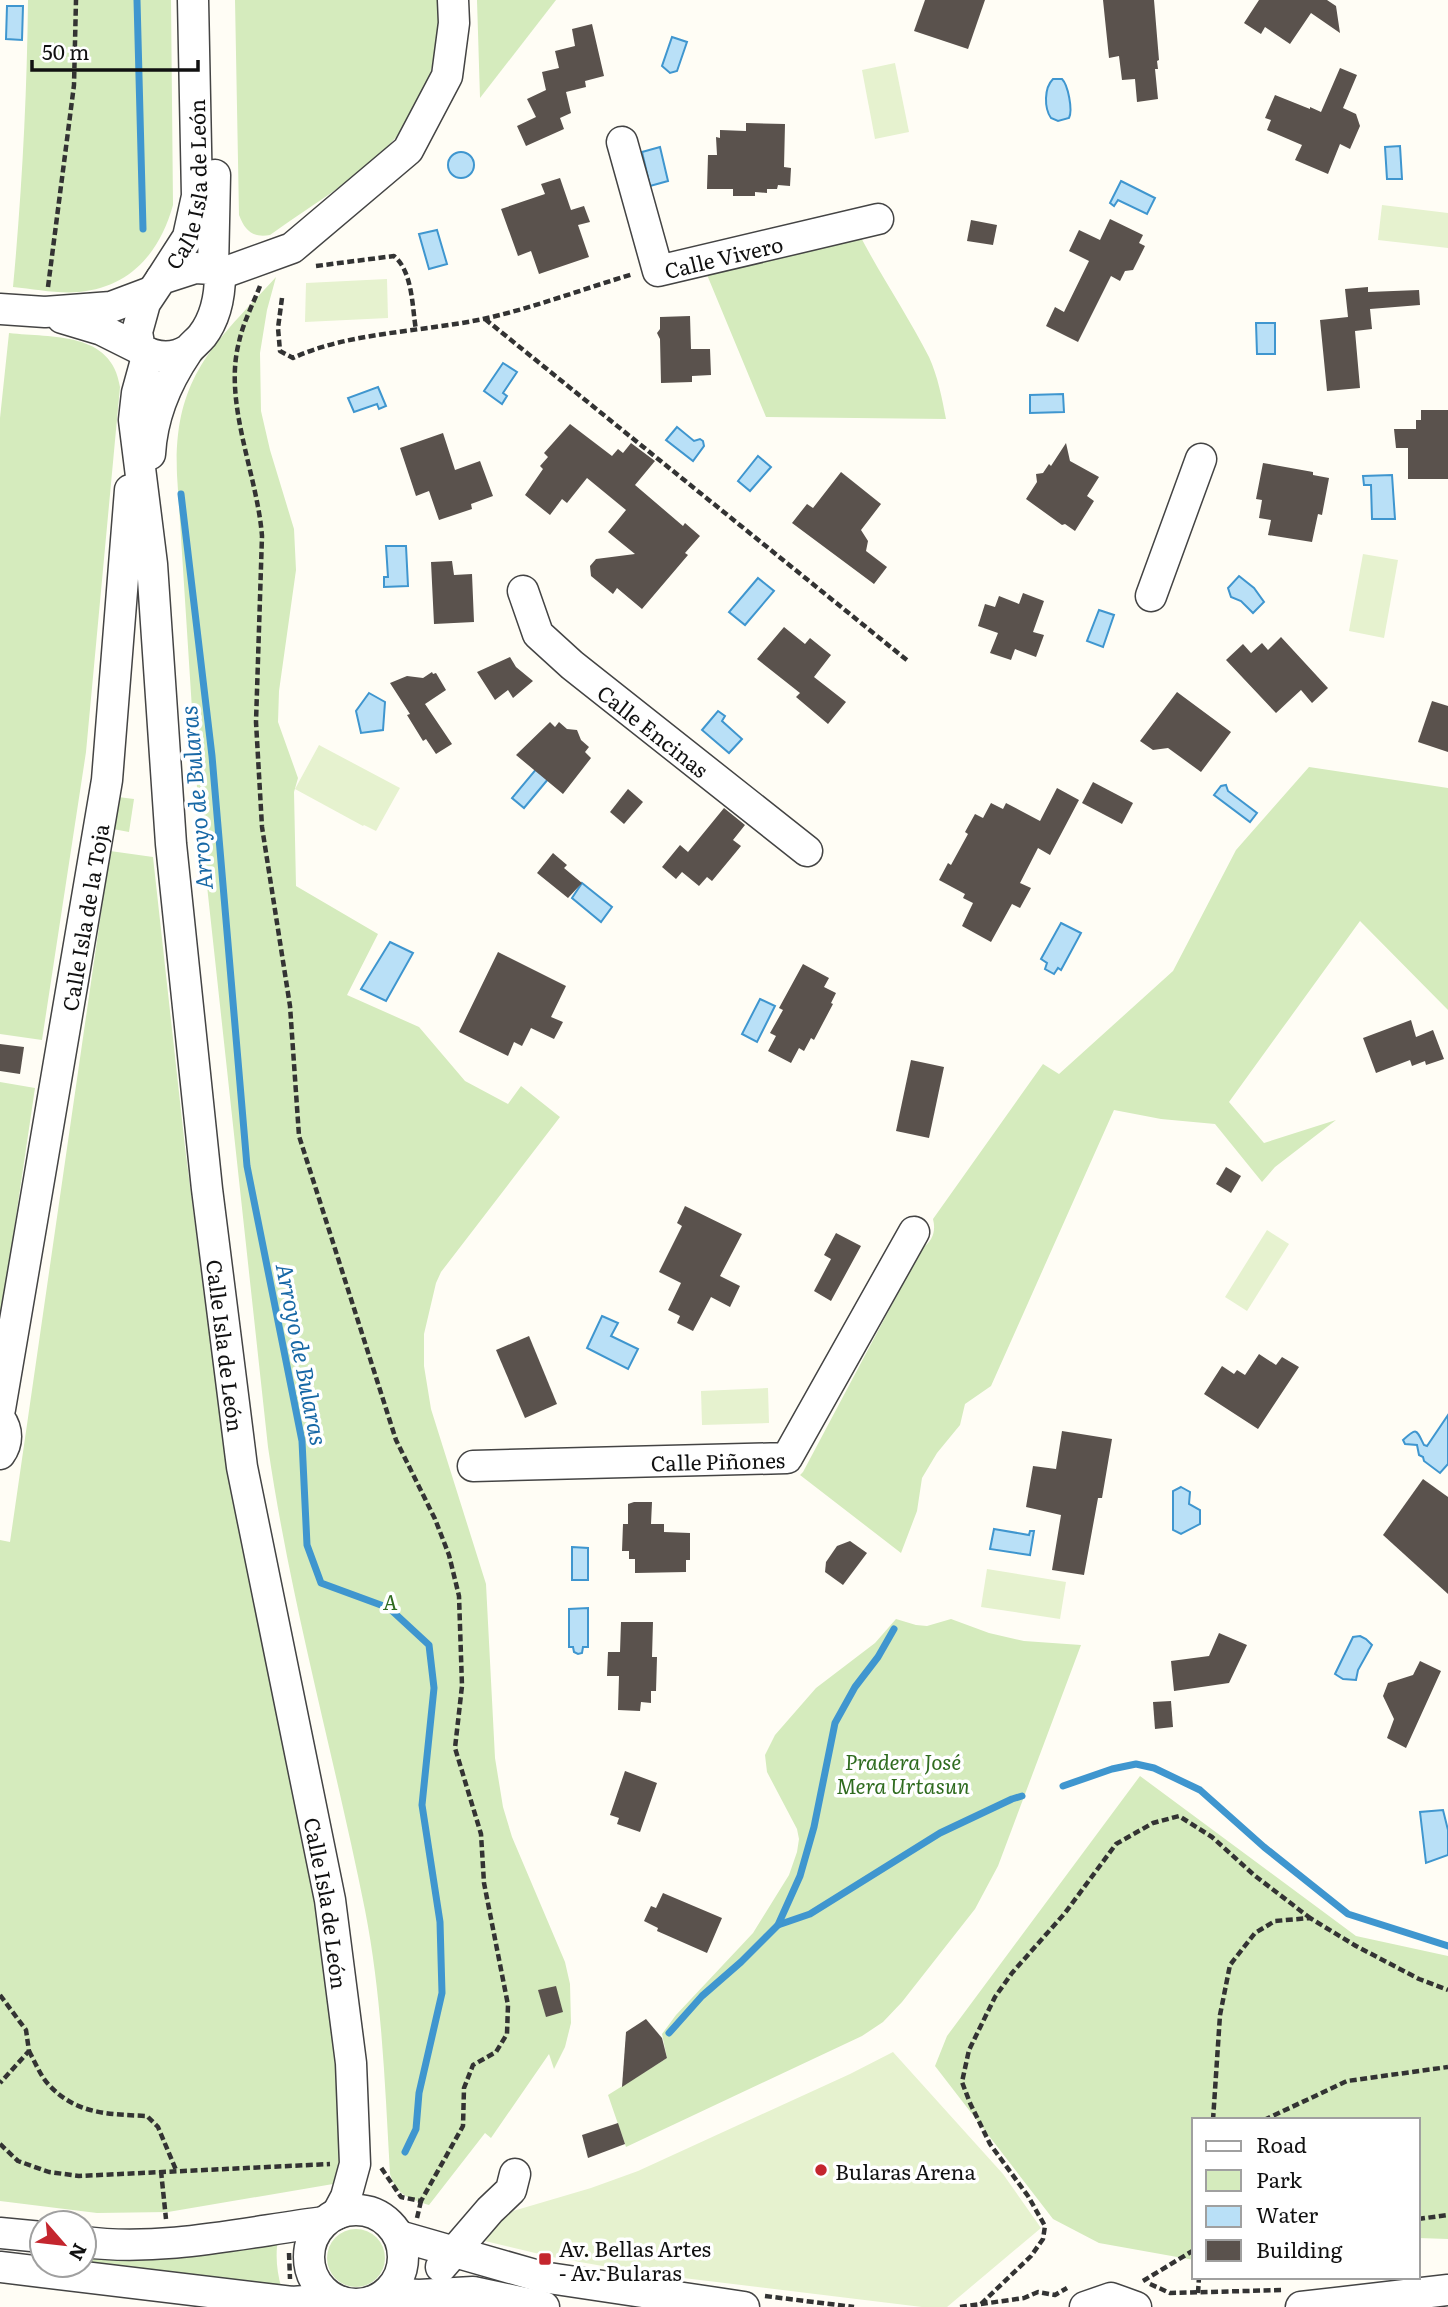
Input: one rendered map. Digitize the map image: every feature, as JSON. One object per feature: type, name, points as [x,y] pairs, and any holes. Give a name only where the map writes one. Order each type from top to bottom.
[{"type":"street","name":"Calle Isla de León","points":[[193,0],[197,196],[188,237],[145,303],[137,332],[144,351],[134,420],[147,519],[171,844],[206,1175],[240,1453],[330,1900],[351,2063],[355,2164],[346,2197],[331,2218]]},
{"type":"street","name":"Calle Isla de León","points":[[147,519],[151,429],[162,397],[188,350],[203,335],[214,316],[220,295],[214,234],[212,0]]},
{"type":"street","points":[[216,272],[292,248],[408,150],[447,76],[454,23],[453,0]]},
{"type":"street","name":"Calle Vivero","points":[[622,142],[658,271],[878,219]]},
{"type":"street","points":[[214,234],[236,254],[260,260]]},
{"type":"street","name":"Calle Isla de León","points":[[156,285],[195,268],[216,272]]},
{"type":"street","points":[[0,309],[45,312],[111,307],[156,285]]},
{"type":"street","points":[[45,312],[102,330],[144,351],[167,358],[177,357],[188,350]]},
{"type":"street","name":"Calle Isla de la Toja","points":[[0,1409],[107,780],[134,420]]},
{"type":"street","points":[[1151,596],[1200,459]]},
{"type":"street","name":"Calle Encinas","points":[[523,591],[538,634],[572,665],[807,851]]},
{"type":"street","name":"Calle Piñones","points":[[473,1466],[787,1458],[914,1231]]},
{"type":"street","points":[[0,1419],[6,1432],[6,1441],[0,1454]]},
{"type":"street","name":"Calle Isla de León","points":[[355,2164],[390,2227]]},
{"type":"street","points":[[98,2244],[168,2244],[331,2218],[352,2210],[368,2211],[390,2227],[442,2250],[542,2277],[744,2307]]},
{"type":"street","points":[[331,2218],[313,2236],[309,2253],[310,2271],[318,2287],[332,2299],[345,2304],[360,2305],[385,2298],[474,2292],[544,2307]]},
{"type":"street","points":[[385,2298],[397,2281],[403,2266],[403,2251],[390,2227]]},
{"type":"street","points":[[0,2233],[28,2235]]},
{"type":"street","points":[[419,2295],[442,2250]]},
{"type":"street","points":[[0,2267],[292,2302],[332,2299]]},
{"type":"street","points":[[1301,2307],[1448,2290]]},
{"type":"street","points":[[1085,2307],[1111,2298],[1140,2294]]},
{"type":"path","points":[[45,312],[74,85],[76,0]]},
{"type":"path","points":[[316,266],[394,256],[403,263],[410,288],[416,330]]},
{"type":"path","points":[[0,2144],[18,2161],[49,2172],[79,2176],[176,2170],[380,2165],[401,2197],[421,2201],[463,2126],[464,2088],[473,2065],[495,2052],[507,2034],[508,2005],[484,1883],[481,1834],[455,1748],[462,1686],[459,1596],[449,1555],[435,1520],[396,1440],[299,1136],[290,1006],[262,827],[256,722],[261,514],[234,393],[238,343],[264,276],[260,260]]},
{"type":"path","points":[[282,299],[278,328],[280,351],[293,358],[312,349],[353,339],[485,318],[657,267]]},
{"type":"path","points":[[485,318],[908,661]]},
{"type":"path","points":[[981,2304],[1031,2256],[1044,2239],[1045,2226],[1028,2196],[990,2144],[970,2103],[962,2082],[970,2050],[995,1997],[1012,1973],[1065,1913],[1116,1843],[1153,1823],[1179,1816],[1212,1837],[1254,1875],[1310,1918],[1419,1979],[1448,1990]]},
{"type":"path","points":[[1213,2118],[1220,2015],[1230,1965],[1255,1933],[1275,1921],[1310,1918]]},
{"type":"path","points":[[0,1995],[26,2030],[29,2051],[47,2084],[75,2106],[102,2113],[147,2116],[158,2127],[176,2170]]},
{"type":"path","points":[[0,2083],[29,2051]]},
{"type":"path","points":[[1268,2118],[1347,2081],[1448,2067]]},
{"type":"path","points":[[161,2171],[168,2244]]},
{"type":"path","points":[[1420,2219],[1448,2215]]},
{"type":"path","points":[[1140,2294],[1192,2252]]},
{"type":"path","points":[[1198,2292],[1199,2279]]},
{"type":"green space","points":[[28,0],[171,0],[173,205],[160,238],[141,264],[114,283],[97,289],[63,292],[13,287],[24,144]]},
{"type":"green space","points":[[235,0],[439,0],[436,46],[427,84],[412,115],[392,142],[367,166],[270,235],[250,232],[239,215]]},
{"type":"green space","points":[[477,0],[556,0],[480,98]]},
{"type":"green space","points":[[895,63],[909,132],[875,139],[862,70]]},
{"type":"green space","points":[[1382,205],[1448,213],[1448,248],[1378,240]]},
{"type":"green space","points":[[857,230],[929,357],[946,419],[766,417],[705,270]]},
{"type":"green space","name":"A","points":[[276,277],[260,353],[261,411],[294,529],[296,570],[279,691],[278,722],[298,778],[294,792],[296,886],[378,934],[347,995],[419,1027],[465,1081],[508,1104],[521,1086],[560,1117],[441,1272],[424,1334],[424,1366],[431,1409],[486,1584],[495,1758],[503,1807],[512,1837],[565,1962],[570,1984],[571,2023],[565,2047],[554,2069],[549,2054],[491,2138],[485,2133],[429,2205],[400,2191],[390,2174],[382,2042],[371,1943],[288,1564],[268,1447],[198,803],[177,475],[182,412],[190,387],[202,364],[234,322]]},
{"type":"green space","points":[[387,279],[388,318],[305,322],[306,283]]},
{"type":"green space","points":[[9,333],[61,338],[93,347],[105,356],[115,369],[120,387],[86,752],[42,1040],[0,1034],[0,418]]},
{"type":"green space","points":[[1363,554],[1398,560],[1384,638],[1349,631]]},
{"type":"green space","points":[[319,745],[400,788],[376,831],[295,789]]},
{"type":"green space","points":[[1309,767],[1448,788],[1448,1010],[1360,921],[1229,1102],[1264,1143],[1336,1120],[1275,1167],[1262,1182],[1215,1124],[1161,1119],[1114,1110],[991,1386],[965,1404],[960,1425],[937,1453],[922,1478],[917,1511],[901,1553],[800,1475],[922,1248],[931,1239],[934,1232],[933,1219],[1043,1064],[1059,1074],[1173,971],[1236,850]]},
{"type":"green space","points":[[118,797],[134,799],[129,832],[113,829]]},
{"type":"green space","points":[[110,851],[153,857],[185,1147],[233,1490],[268,1673],[327,1951],[345,2118],[339,2180],[333,2184],[168,2212],[98,2213],[98,2209],[65,2209],[0,2201],[0,1540],[10,1542]]},
{"type":"green space","points":[[0,1082],[35,1088],[0,1325]]},
{"type":"green space","points":[[1267,1230],[1289,1244],[1247,1311],[1225,1297]]},
{"type":"green space","points":[[768,1388],[769,1423],[702,1425],[701,1391]]},
{"type":"green space","points":[[987,1569],[1066,1582],[1060,1619],[981,1607]]},
{"type":"green space","name":"Pradera José Mera Urtasun","points":[[896,1619],[927,1626],[951,1619],[989,1633],[1024,1641],[1081,1645],[998,1866],[975,1909],[902,2002],[883,2022],[862,2036],[626,2147],[608,2095],[667,2058],[662,2034],[676,2015],[753,1933],[789,1875],[799,1839],[797,1829],[767,1772],[765,1755],[775,1735],[816,1688],[875,1643]]},
{"type":"green space","points":[[1140,1776],[1356,1936],[1448,1956],[1448,2239],[1420,2238],[1420,2118],[1192,2118],[1192,2260],[1099,2243],[1053,2219],[935,2066],[947,2036]]},
{"type":"green space","points":[[893,2052],[1003,2174],[1041,2228],[947,2307],[922,2307],[642,2273],[552,2257],[485,2241],[513,2211],[638,2171]]},
{"type":"green space","points":[[350,2229],[362,2229],[377,2237],[385,2252],[385,2264],[377,2279],[362,2287],[350,2287],[335,2279],[327,2264],[327,2252],[335,2237]]},
{"type":"green space","points":[[278,2238],[277,2266],[283,2293],[98,2267],[98,2250]]},
{"type":"water","points":[[7,6],[23,6],[22,40],[6,39]]},
{"type":"water","points":[[672,37],[687,42],[677,71],[670,73],[662,66]]},
{"type":"water","points":[[1053,79],[1062,79],[1070,104],[1069,118],[1058,121],[1051,118],[1046,104],[1048,87]]},
{"type":"water","points":[[1400,146],[1402,179],[1387,179],[1385,147]]},
{"type":"water","points":[[660,147],[668,181],[650,186],[642,152]]},
{"type":"water","points":[[461,152],[470,156],[474,165],[470,174],[461,178],[452,174],[448,165],[452,156]]},
{"type":"water","points":[[1121,181],[1155,198],[1147,214],[1118,200],[1114,206],[1110,203]]},
{"type":"water","points":[[437,230],[447,264],[429,269],[419,234]]},
{"type":"water","points":[[1256,323],[1275,323],[1275,354],[1257,354]]},
{"type":"water","points":[[503,363],[517,372],[503,393],[507,396],[502,404],[484,391]]},
{"type":"water","points":[[378,387],[386,406],[379,409],[377,404],[354,412],[348,398]]},
{"type":"water","points":[[1063,394],[1064,412],[1030,413],[1030,395]]},
{"type":"water","points":[[677,427],[694,441],[703,441],[704,446],[693,461],[666,440]]},
{"type":"water","points":[[758,456],[771,467],[750,491],[738,481]]},
{"type":"water","points":[[1392,475],[1395,519],[1372,519],[1371,485],[1364,485],[1363,476]]},
{"type":"water","points":[[386,546],[406,546],[408,586],[384,587],[384,577],[388,577]]},
{"type":"water","points":[[1239,576],[1254,588],[1264,602],[1253,613],[1241,601],[1231,597],[1228,588]]},
{"type":"water","points":[[758,578],[774,591],[745,625],[729,612]]},
{"type":"water","points":[[1099,610],[1114,615],[1103,647],[1087,641]]},
{"type":"water","points":[[369,693],[385,702],[383,730],[361,733],[356,711]]},
{"type":"water","points":[[718,711],[725,716],[722,721],[742,739],[729,753],[702,730]]},
{"type":"water","points":[[543,761],[554,772],[524,808],[512,798]]},
{"type":"water","points":[[1226,785],[1228,791],[1257,813],[1250,822],[1214,795],[1221,786]]},
{"type":"water","points":[[582,883],[612,907],[601,922],[572,898]]},
{"type":"water","points":[[1061,923],[1081,933],[1061,970],[1058,968],[1054,974],[1045,969],[1047,963],[1041,959]]},
{"type":"water","points":[[390,942],[413,953],[386,1001],[361,989]]},
{"type":"water","points":[[760,999],[775,1006],[757,1042],[742,1034]]},
{"type":"water","points":[[602,1316],[618,1323],[611,1336],[638,1349],[628,1369],[587,1348]]},
{"type":"water","points":[[1448,1415],[1448,1464],[1440,1473],[1419,1455],[1417,1445],[1405,1444],[1403,1440],[1416,1432],[1427,1446]]},
{"type":"water","points":[[1181,1487],[1190,1492],[1189,1504],[1200,1510],[1200,1524],[1181,1534],[1173,1530],[1173,1491]]},
{"type":"water","points":[[994,1529],[1029,1535],[1030,1531],[1034,1531],[1030,1555],[990,1549]]},
{"type":"water","points":[[572,1547],[588,1548],[588,1580],[572,1580]]},
{"type":"water","points":[[588,1608],[588,1647],[583,1647],[582,1653],[578,1654],[573,1647],[569,1647],[569,1609]]},
{"type":"water","points":[[1360,1636],[1372,1645],[1358,1670],[1356,1680],[1343,1679],[1335,1674],[1353,1637]]},
{"type":"water","points":[[1443,1810],[1448,1830],[1448,1855],[1426,1863],[1420,1812]]},
{"type":"building","points":[[925,0],[985,0],[968,49],[914,31]]},
{"type":"building","points":[[1103,0],[1154,0],[1159,60],[1158,69],[1155,69],[1158,99],[1137,102],[1135,79],[1122,80],[1119,56],[1109,58]]},
{"type":"building","points":[[1259,0],[1327,0],[1336,6],[1340,33],[1311,13],[1290,44],[1265,27],[1261,34],[1244,23]]},
{"type":"building","points":[[592,24],[604,76],[585,81],[586,87],[566,92],[571,113],[560,118],[564,129],[526,146],[517,126],[536,117],[527,99],[546,90],[542,72],[559,68],[555,51],[575,46],[572,29]]},
{"type":"building","points":[[1340,68],[1357,75],[1343,108],[1356,114],[1360,126],[1350,149],[1340,144],[1328,174],[1295,160],[1302,145],[1267,130],[1271,120],[1265,118],[1275,95],[1321,112]]},
{"type":"building","points":[[746,123],[785,124],[784,167],[791,168],[790,186],[778,185],[777,189],[767,189],[767,193],[755,192],[755,196],[733,196],[733,189],[707,189],[708,155],[717,155],[716,137],[720,138],[720,130],[746,131]]},
{"type":"building","points":[[560,178],[571,210],[584,206],[590,222],[578,225],[589,257],[539,274],[531,251],[518,256],[501,209],[545,194],[541,184]]},
{"type":"building","points":[[1110,219],[1143,235],[1139,243],[1145,246],[1133,270],[1125,271],[1120,281],[1111,276],[1078,342],[1046,326],[1055,307],[1064,312],[1089,261],[1069,251],[1079,230],[1100,240]]},
{"type":"building","points":[[971,220],[997,225],[993,245],[967,241]]},
{"type":"building","points":[[1368,287],[1368,292],[1419,290],[1420,305],[1370,309],[1372,329],[1355,331],[1360,388],[1327,391],[1320,320],[1348,317],[1345,289]]},
{"type":"building","points":[[690,316],[691,349],[710,349],[711,375],[692,376],[692,382],[661,383],[660,339],[657,333],[660,329],[660,317]]},
{"type":"building","points":[[1421,410],[1448,410],[1448,479],[1408,479],[1408,448],[1396,448],[1394,429],[1416,429],[1416,420],[1421,420]]},
{"type":"building","points":[[570,424],[612,456],[618,449],[623,453],[631,443],[655,461],[635,485],[683,526],[685,523],[700,536],[685,553],[688,555],[642,609],[617,588],[613,594],[591,576],[590,566],[596,559],[635,554],[608,532],[626,510],[587,478],[567,503],[562,499],[550,515],[525,495],[543,469],[540,466],[548,457],[544,453]]},
{"type":"building","points":[[443,433],[455,470],[480,461],[493,496],[471,504],[472,509],[439,520],[429,491],[416,496],[400,448]]},
{"type":"building","points":[[1066,443],[1070,461],[1099,477],[1087,496],[1094,501],[1075,531],[1026,499],[1037,482],[1036,474],[1043,473],[1049,464],[1051,466]]},
{"type":"building","points":[[1263,463],[1313,472],[1313,475],[1329,478],[1322,515],[1318,514],[1312,542],[1268,535],[1271,520],[1259,518],[1262,500],[1256,499]]},
{"type":"building","points":[[841,472],[881,504],[861,530],[868,541],[866,551],[887,567],[874,584],[792,523],[807,504],[813,508]]},
{"type":"building","points":[[452,561],[454,575],[472,574],[474,622],[434,624],[431,562]]},
{"type":"building","points":[[1023,593],[1044,601],[1033,632],[1044,635],[1036,657],[1015,649],[1011,660],[990,653],[998,633],[978,626],[985,604],[995,607],[999,596],[1019,604]]},
{"type":"building","points":[[784,627],[805,644],[810,638],[831,655],[814,677],[846,702],[828,724],[796,697],[800,693],[757,659]]},
{"type":"building","points":[[1281,637],[1328,688],[1312,703],[1301,690],[1276,713],[1226,660],[1243,644],[1251,653],[1262,643],[1268,650]]},
{"type":"building","points":[[510,657],[516,667],[533,681],[513,698],[508,690],[495,700],[477,672]]},
{"type":"building","points":[[432,672],[436,673],[446,690],[425,704],[452,744],[436,754],[426,739],[423,741],[390,683],[407,676],[423,678]]},
{"type":"building","points":[[1177,692],[1231,732],[1201,772],[1168,748],[1153,750],[1140,741]]},
{"type":"building","points":[[1432,701],[1448,706],[1448,752],[1418,742]]},
{"type":"building","points":[[550,722],[555,727],[559,722],[567,729],[577,730],[581,740],[589,747],[585,752],[591,758],[563,794],[516,755]]},
{"type":"building","points":[[1093,782],[1133,803],[1122,824],[1082,803]]},
{"type":"building","points":[[1057,788],[1079,800],[1050,855],[1038,848],[1020,883],[1031,888],[1020,908],[1012,904],[991,942],[962,926],[973,903],[963,898],[965,894],[939,880],[948,863],[951,865],[968,834],[965,832],[975,814],[983,818],[991,803],[1003,809],[1006,803],[1040,821]]},
{"type":"building","points":[[628,789],[643,802],[624,824],[610,812]]},
{"type":"building","points":[[724,808],[745,825],[733,840],[741,846],[712,881],[707,877],[699,886],[682,872],[676,879],[662,867],[680,845],[688,852]]},
{"type":"building","points":[[553,853],[567,865],[564,868],[582,883],[568,898],[537,873]]},
{"type":"building","points":[[498,952],[566,986],[551,1017],[563,1022],[554,1039],[531,1028],[522,1046],[514,1042],[508,1056],[459,1032]]},
{"type":"building","points":[[803,964],[829,978],[824,987],[836,993],[814,1040],[811,1038],[804,1051],[799,1048],[791,1063],[768,1051],[776,1036],[770,1033],[783,1010],[779,1008]]},
{"type":"building","points":[[1411,1020],[1416,1037],[1433,1030],[1444,1059],[1426,1065],[1425,1061],[1412,1066],[1410,1060],[1376,1073],[1363,1038]]},
{"type":"building","points":[[0,1044],[24,1047],[20,1074],[0,1071]]},
{"type":"building","points":[[911,1060],[944,1067],[929,1138],[896,1131]]},
{"type":"building","points":[[1226,1167],[1241,1176],[1231,1193],[1216,1184]]},
{"type":"building","points":[[685,1206],[742,1234],[720,1276],[740,1286],[730,1307],[711,1297],[693,1331],[677,1323],[680,1316],[668,1310],[681,1283],[659,1272],[682,1226],[677,1223]]},
{"type":"building","points":[[836,1233],[861,1246],[831,1301],[814,1291],[831,1259],[824,1255]]},
{"type":"building","points":[[529,1336],[557,1404],[525,1418],[496,1350]]},
{"type":"building","points":[[1259,1354],[1276,1365],[1282,1357],[1299,1367],[1258,1429],[1204,1394],[1222,1366],[1234,1374],[1237,1370],[1245,1375]]},
{"type":"building","points":[[1062,1431],[1112,1439],[1102,1498],[1098,1498],[1084,1575],[1052,1570],[1061,1515],[1026,1507],[1033,1466],[1056,1469]]},
{"type":"building","points":[[1423,1479],[1448,1497],[1448,1594],[1383,1535]]},
{"type":"building","points":[[652,1502],[651,1524],[664,1524],[664,1532],[690,1533],[690,1560],[686,1560],[686,1572],[635,1573],[635,1559],[629,1559],[629,1551],[622,1551],[623,1524],[628,1524],[628,1504]]},
{"type":"building","points":[[850,1541],[867,1553],[843,1585],[825,1572],[826,1562],[837,1546]]},
{"type":"building","points":[[621,1622],[653,1622],[652,1657],[657,1657],[656,1691],[651,1691],[651,1703],[641,1702],[640,1711],[618,1710],[619,1676],[607,1676],[608,1652],[620,1652]]},
{"type":"building","points":[[1219,1633],[1247,1645],[1229,1683],[1174,1691],[1171,1661],[1209,1656]]},
{"type":"building","points":[[1420,1661],[1441,1671],[1406,1748],[1387,1738],[1394,1719],[1383,1696],[1388,1683],[1413,1675]]},
{"type":"building","points":[[1171,1701],[1173,1727],[1155,1729],[1153,1702]]},
{"type":"building","points":[[625,1771],[657,1783],[640,1832],[617,1824],[619,1818],[610,1815]]},
{"type":"building","points":[[663,1893],[722,1918],[707,1953],[657,1931],[658,1928],[644,1921],[651,1906],[656,1908]]},
{"type":"building","points":[[556,1986],[563,2012],[546,2017],[538,1990]]},
{"type":"building","points":[[646,2019],[662,2038],[667,2058],[622,2087],[626,2032]]},
{"type":"building","points":[[618,2123],[625,2144],[588,2158],[582,2135]]},
{"type":"waterway","name":"Arroyo de Bularas","points":[[137,0],[143,229]]},
{"type":"waterway","name":"Arroyo de Bularas","points":[[181,494],[212,756],[247,1166],[302,1441],[307,1545],[321,1583],[389,1608],[429,1645],[434,1688],[422,1805],[440,1922],[442,1993],[419,2093],[416,2129],[405,2152]]},
{"type":"waterway","points":[[669,2033],[702,1996],[778,1925],[800,1876],[814,1827],[835,1723],[855,1687],[878,1657],[894,1629]]},
{"type":"waterway","points":[[1063,1786],[1112,1769],[1136,1764],[1154,1768],[1200,1790],[1264,1847],[1348,1914],[1448,1946]]},
{"type":"waterway","points":[[778,1925],[810,1914],[940,1833],[1022,1796]]},
{"type":"place","name":"Bularas Arena","points":[[821,2170]]},
{"type":"place","name":"Av. Bellas Artes - Av. Bularas","points":[[545,2259]]}]
